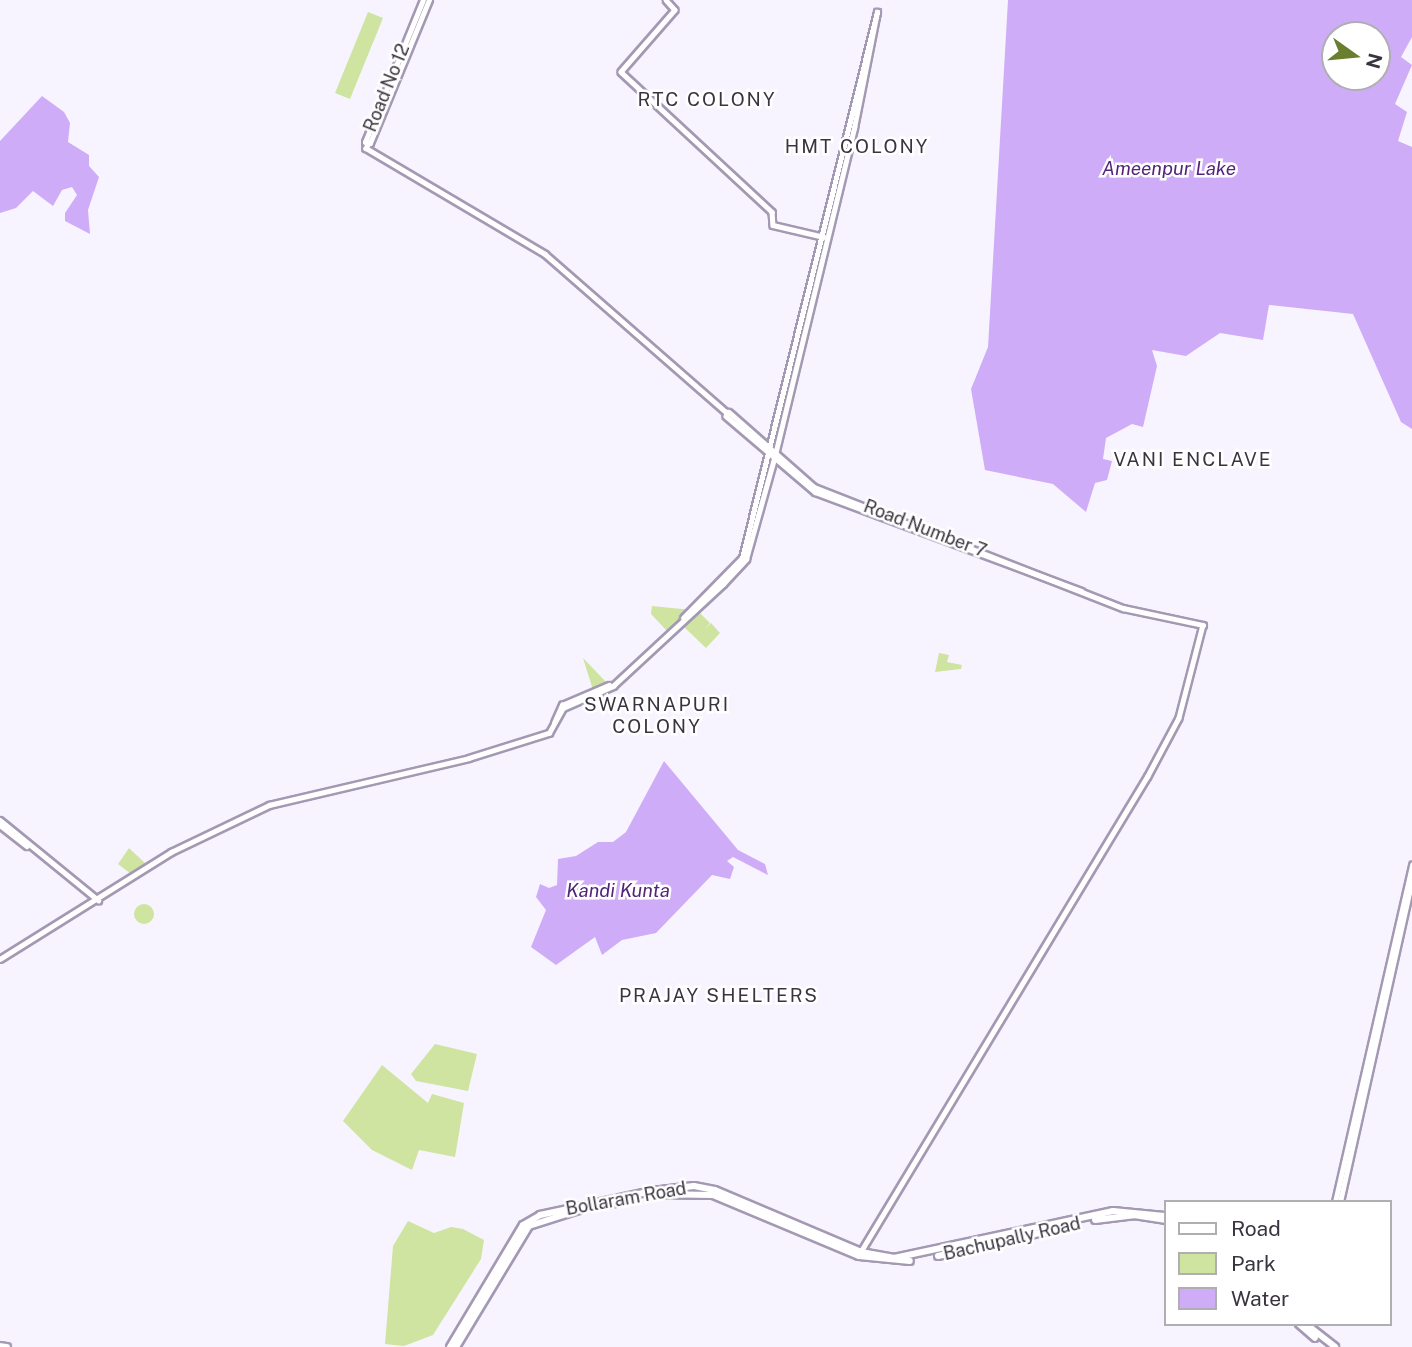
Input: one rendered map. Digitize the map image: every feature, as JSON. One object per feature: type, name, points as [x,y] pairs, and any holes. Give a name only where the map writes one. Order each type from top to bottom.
[{"type":"main road","name":"Bollaram Road","points":[[450,1347],[523,1225],[540,1215],[674,1187],[704,1187],[860,1254]]},
{"type":"main road","name":"Bollaram Road","points":[[456,1347],[528,1226],[613,1201]]},
{"type":"main road","name":"Bachupally Road","points":[[860,1254],[894,1258],[957,1249],[1114,1216],[1164,1218]]},
{"type":"main road","points":[[1302,1326],[1328,1347]]},
{"type":"main road","points":[[1309,1326],[1335,1347]]},
{"type":"main road","points":[[0,1346],[7,1347]]},
{"type":"street","name":"Road No 12","points":[[368,145],[365,142],[423,0]]},
{"type":"street","name":"Road No 12","points":[[368,145],[429,0]]},
{"type":"street","points":[[666,0],[675,10],[620,71],[772,212],[772,224],[826,237]]},
{"type":"street","points":[[0,959],[209,831],[269,805],[466,759],[549,733],[563,708],[612,686],[747,559],[826,237],[877,12],[826,237]]},
{"type":"street","name":"Road Number 7","points":[[368,145],[366,148],[545,254],[726,412],[772,456],[814,487],[1123,608],[1203,625],[1179,718],[1148,776],[860,1254]]},
{"type":"street","points":[[0,823],[97,900]]},
{"type":"street","points":[[1338,1200],[1412,865]]},
{"type":"street","points":[[1408,889],[1412,881]]},
{"type":"green space","points":[[368,12],[383,18],[350,99],[335,93]]},
{"type":"green space","points":[[652,606],[692,610],[667,631],[651,614]]},
{"type":"green space","points":[[699,612],[710,623],[705,629],[711,623],[720,633],[706,648],[684,627]]},
{"type":"green space","points":[[939,653],[949,655],[947,662],[962,665],[961,669],[935,672]]},
{"type":"green space","points":[[583,658],[608,684],[593,690]]},
{"type":"green space","points":[[129,848],[145,863],[131,874],[118,864]]},
{"type":"green space","points":[[140,904],[148,904],[154,914],[148,924],[140,924],[134,918],[134,910]]},
{"type":"green space","points":[[435,1044],[477,1054],[468,1091],[416,1081],[411,1074]]},
{"type":"green space","points":[[382,1065],[428,1103],[432,1094],[464,1103],[455,1157],[419,1150],[412,1170],[372,1150],[343,1121]]},
{"type":"green space","points":[[408,1221],[434,1233],[451,1227],[463,1229],[484,1240],[481,1259],[433,1335],[404,1346],[385,1344],[393,1246]]},
{"type":"water","name":"Ameenpur Lake","points":[[1008,0],[1412,0],[1412,37],[1401,57],[1412,65],[1395,104],[1407,112],[1398,141],[1412,147],[1412,429],[1401,422],[1353,314],[1269,305],[1263,340],[1220,333],[1186,356],[1152,350],[1157,366],[1143,427],[1132,424],[1106,438],[1103,459],[1112,461],[1107,480],[1095,483],[1086,512],[1053,484],[985,470],[971,389],[988,347]]},
{"type":"water","points":[[42,96],[64,112],[70,123],[68,142],[89,155],[89,166],[99,177],[88,210],[90,234],[65,221],[65,213],[77,195],[72,187],[62,190],[53,206],[33,191],[16,208],[0,213],[0,141]]},
{"type":"water","name":"Kandi Kunta","points":[[664,761],[738,850],[765,864],[768,875],[733,857],[727,861],[734,867],[730,879],[712,875],[656,933],[622,940],[602,955],[595,937],[556,965],[531,947],[546,910],[536,897],[540,884],[549,888],[557,885],[558,859],[576,856],[598,842],[613,842],[626,832]]},
{"type":"district","name":"RTC COLONY","points":[[707,100]]},
{"type":"district","name":"HMT COLONY","points":[[857,147]]},
{"type":"district","name":"VANI ENCLAVE","points":[[1193,460]]},
{"type":"district","name":"SWARNAPURI COLONY","points":[[657,716]]},
{"type":"district","name":"PRAJAY SHELTERS","points":[[719,996]]}]
